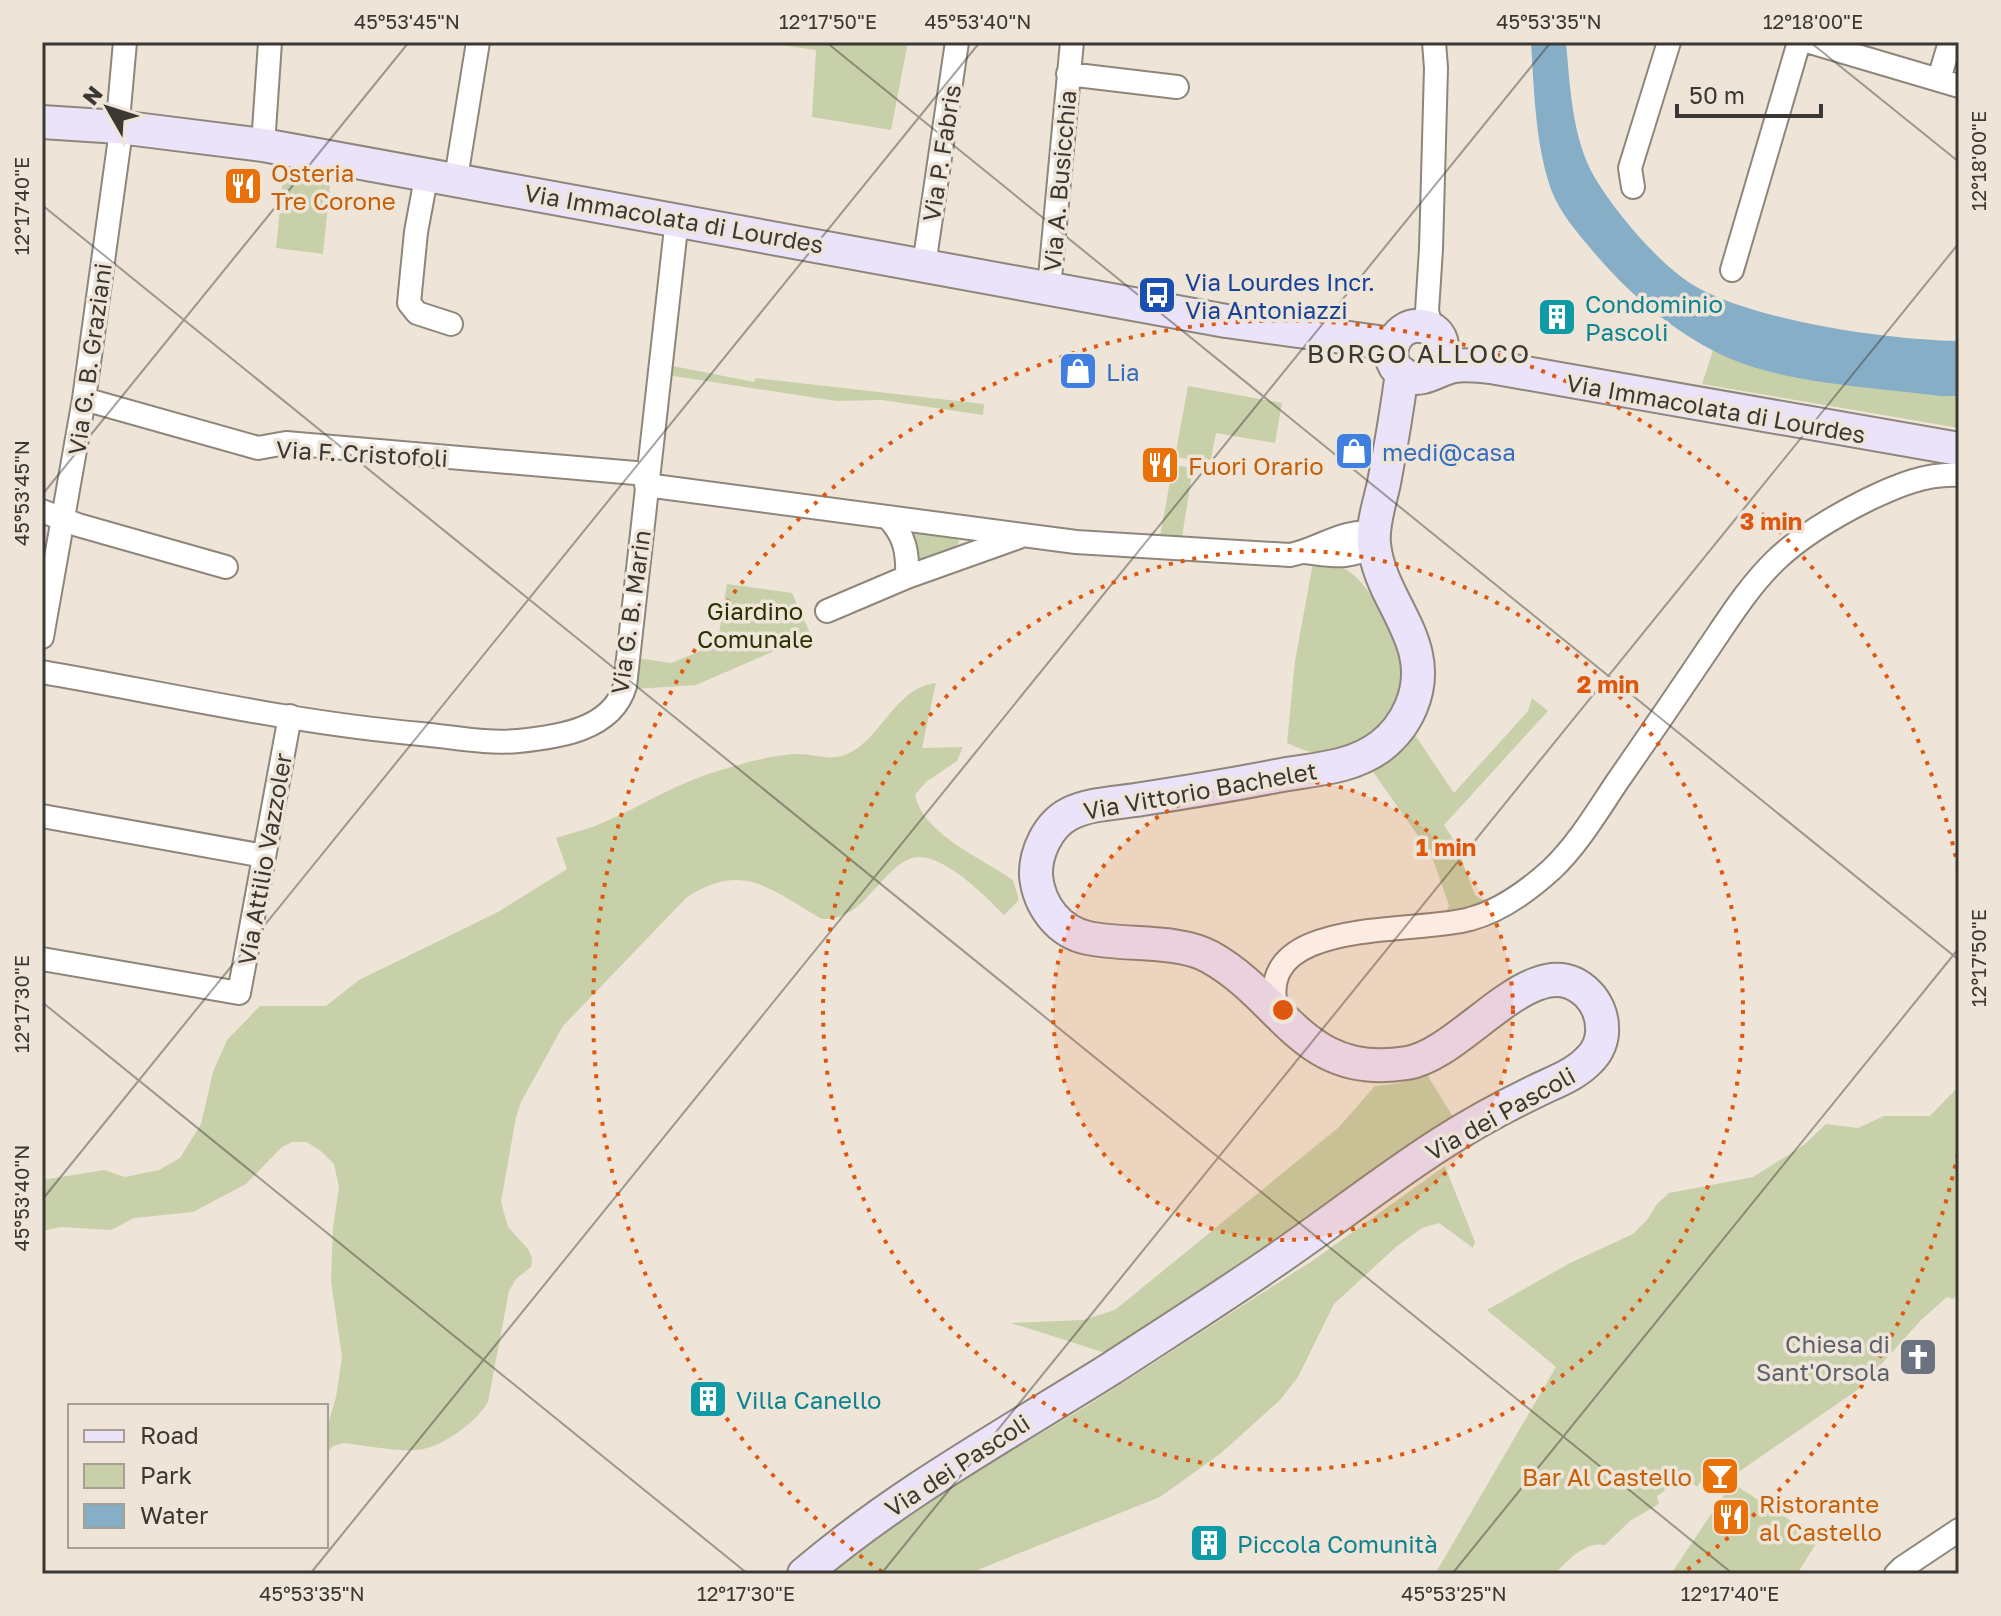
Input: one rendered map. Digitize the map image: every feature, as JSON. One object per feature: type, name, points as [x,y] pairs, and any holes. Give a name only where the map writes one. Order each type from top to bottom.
[{"type":"street","name":"Via G. B. Graziani","points":[[42,637],[84,399],[119,145],[125,42]]},
{"type":"street","points":[[263,145],[270,42]]},
{"type":"street","points":[[451,324],[417,313],[409,303],[416,232],[441,176],[478,42]]},
{"type":"street","name":"Via P. Fabris","points":[[924,265],[957,42]]},
{"type":"street","name":"Via A. Busicchia","points":[[1049,288],[1072,42]]},
{"type":"street","points":[[1417,348],[1435,113],[1434,42]]},
{"type":"street","points":[[1633,187],[1630,168],[1669,42]]},
{"type":"street","points":[[1732,270],[1799,42]]},
{"type":"street","points":[[1810,42],[1949,82],[1950,42]]},
{"type":"street","name":"Via A. Busicchia","points":[[1068,74],[1177,87]]},
{"type":"street","name":"Via Immacolata di Lourdes","points":[[42,122],[119,127],[263,145],[1303,333],[1417,348],[1474,365],[1959,449]]},
{"type":"street","name":"Via G. B. Marin","points":[[42,672],[358,729],[515,741],[544,738],[594,724],[615,708],[625,686],[677,219]]},
{"type":"street","name":"Via Vittorio Bachelet","points":[[1278,1014],[1224,966],[1199,952],[1084,938],[1072,933],[1055,920],[1044,904],[1038,885],[1037,861],[1052,829],[1069,814],[1336,766],[1360,758],[1382,745],[1401,724],[1410,710],[1418,677],[1416,647],[1365,545],[1382,492],[1397,416],[1417,348]]},
{"type":"street","name":"Via F. Cristofoli","points":[[84,399],[258,448],[286,443],[646,480]]},
{"type":"street","points":[[1278,1014],[1274,993],[1279,971],[1288,958],[1306,945],[1337,936],[1444,925],[1470,919],[1509,901],[1532,886],[1572,848],[1743,598],[1777,559],[1817,528],[1879,494],[1915,480],[1959,475]]},
{"type":"street","points":[[646,480],[888,518],[1121,546],[1290,555],[1365,545],[1358,531],[1341,535]]},
{"type":"street","points":[[1304,552],[1341,535],[1361,521],[1382,492]]},
{"type":"street","points":[[42,511],[226,567]]},
{"type":"street","points":[[888,518],[900,530],[906,546],[907,577]]},
{"type":"street","points":[[827,611],[907,577],[1024,535]]},
{"type":"street","name":"Via Attilio Vazzoler","points":[[42,959],[239,993],[290,716]]},
{"type":"street","points":[[42,816],[264,856]]},
{"type":"street","name":"Via dei Pascoli","points":[[804,1574],[825,1561],[894,1503],[1109,1370],[1269,1265],[1440,1144],[1488,1115],[1583,1066],[1595,1054],[1602,1035],[1599,1011],[1588,994],[1565,980],[1551,979],[1523,987],[1460,1038],[1431,1056],[1414,1062],[1371,1066],[1336,1058],[1307,1041],[1278,1014]]},
{"type":"street","points":[[1899,1571],[1959,1530]]},
{"type":"green space","points":[[761,42],[908,42],[891,130],[812,117],[816,50]]},
{"type":"green space","points":[[284,169],[331,176],[323,254],[276,248]]},
{"type":"green space","points":[[1713,350],[1767,370],[1795,376],[1939,396],[1959,396],[1959,428],[1702,384]]},
{"type":"green space","points":[[668,365],[754,382],[756,378],[984,404],[983,415],[882,400],[836,401],[667,375]]},
{"type":"green space","points":[[1188,386],[1282,403],[1275,443],[1216,433],[1210,463],[1175,457]]},
{"type":"green space","points":[[1173,465],[1193,468],[1182,537],[1160,536]]},
{"type":"green space","points":[[912,530],[953,535],[959,541],[958,546],[922,562],[917,561],[910,533]]},
{"type":"green space","points":[[1313,563],[1343,568],[1362,584],[1386,618],[1398,648],[1400,664],[1397,694],[1381,723],[1356,742],[1316,752],[1287,743],[1295,661]]},
{"type":"green space","name":"Giardino Comunale","points":[[727,584],[792,593],[811,635],[696,685],[634,689],[637,658],[671,663],[718,640]]},
{"type":"green space","points":[[936,683],[922,748],[963,747],[957,761],[926,782],[915,795],[921,809],[942,834],[1013,880],[1019,900],[1004,915],[962,876],[923,857],[900,864],[854,909],[829,919],[822,919],[772,890],[741,880],[724,881],[686,898],[563,1026],[521,1102],[501,1202],[508,1227],[528,1249],[532,1258],[531,1267],[516,1279],[509,1291],[488,1402],[456,1434],[425,1449],[388,1449],[344,1443],[333,1446],[328,1452],[328,1424],[342,1357],[331,1281],[333,1228],[339,1187],[334,1164],[307,1142],[292,1142],[282,1147],[246,1184],[193,1212],[134,1218],[111,1230],[61,1227],[42,1231],[42,1180],[104,1170],[125,1177],[159,1170],[180,1158],[201,1124],[213,1072],[227,1040],[260,1006],[326,1006],[359,980],[498,912],[567,869],[556,838],[596,825],[690,781],[737,765],[788,755],[841,756],[866,741],[908,695]]},
{"type":"green space","points":[[1532,698],[1548,711],[1444,825],[1455,842],[1475,895],[1487,903],[1445,915],[1449,905],[1431,854],[1371,769],[1405,749],[1415,735],[1454,793],[1528,711]]},
{"type":"green space","points":[[1426,1073],[1455,1120],[1112,1355],[1011,1323],[1083,1320],[1115,1310],[1339,1127],[1375,1086],[1400,1083]]},
{"type":"green space","points":[[1959,1086],[1959,1297],[1947,1297],[1921,1320],[1860,1388],[1737,1473],[1717,1459],[1697,1487],[1684,1476],[1657,1496],[1659,1504],[1630,1521],[1605,1545],[1583,1549],[1554,1574],[1435,1574],[1556,1367],[1487,1310],[1570,1263],[1633,1234],[1669,1193],[1753,1177],[1804,1145],[1826,1124],[1858,1128],[1884,1116],[1930,1116]]},
{"type":"green space","points":[[1445,1166],[1475,1242],[1473,1248],[1439,1223],[1422,1228],[1396,1247],[1334,1304],[1298,1377],[1280,1400],[1220,1454],[1160,1497],[980,1569],[976,1574],[829,1574],[844,1559],[969,1476],[1087,1406],[1315,1259]]},
{"type":"green space","points":[[1732,1483],[1819,1539],[1797,1574],[1671,1574]]},
{"type":"water","points":[[1531,42],[1566,42],[1573,112],[1587,163],[1626,222],[1680,276],[1719,298],[1785,318],[1896,337],[1959,341],[1959,396],[1833,384],[1780,374],[1712,350],[1658,315],[1597,256],[1556,201],[1540,146]]},
{"type":"place","name":"Osteria Tre Corone","points":[[243,186]]},
{"type":"place","name":"Via Lourdes Incr. Via Antoniazzi","points":[[1157,295]]},
{"type":"place","name":"Condominio Pascoli","points":[[1557,317]]},
{"type":"place","name":"Lia","points":[[1078,371]]},
{"type":"place","name":"medi@casa","points":[[1354,451]]},
{"type":"place","name":"Fuori Orario","points":[[1160,465]]},
{"type":"place","name":"Chiesa di Sant'Orsola","points":[[1918,1357]]},
{"type":"place","name":"Villa Canello","points":[[708,1399]]},
{"type":"place","name":"Bar Al Castello","points":[[1720,1476]]},
{"type":"place","name":"Ristorante al Castello","points":[[1731,1517]]},
{"type":"place","name":"Piccola Comunità","points":[[1209,1543]]},
{"type":"district","name":"BORGO ALLOCO","points":[[1419,353]]}]
